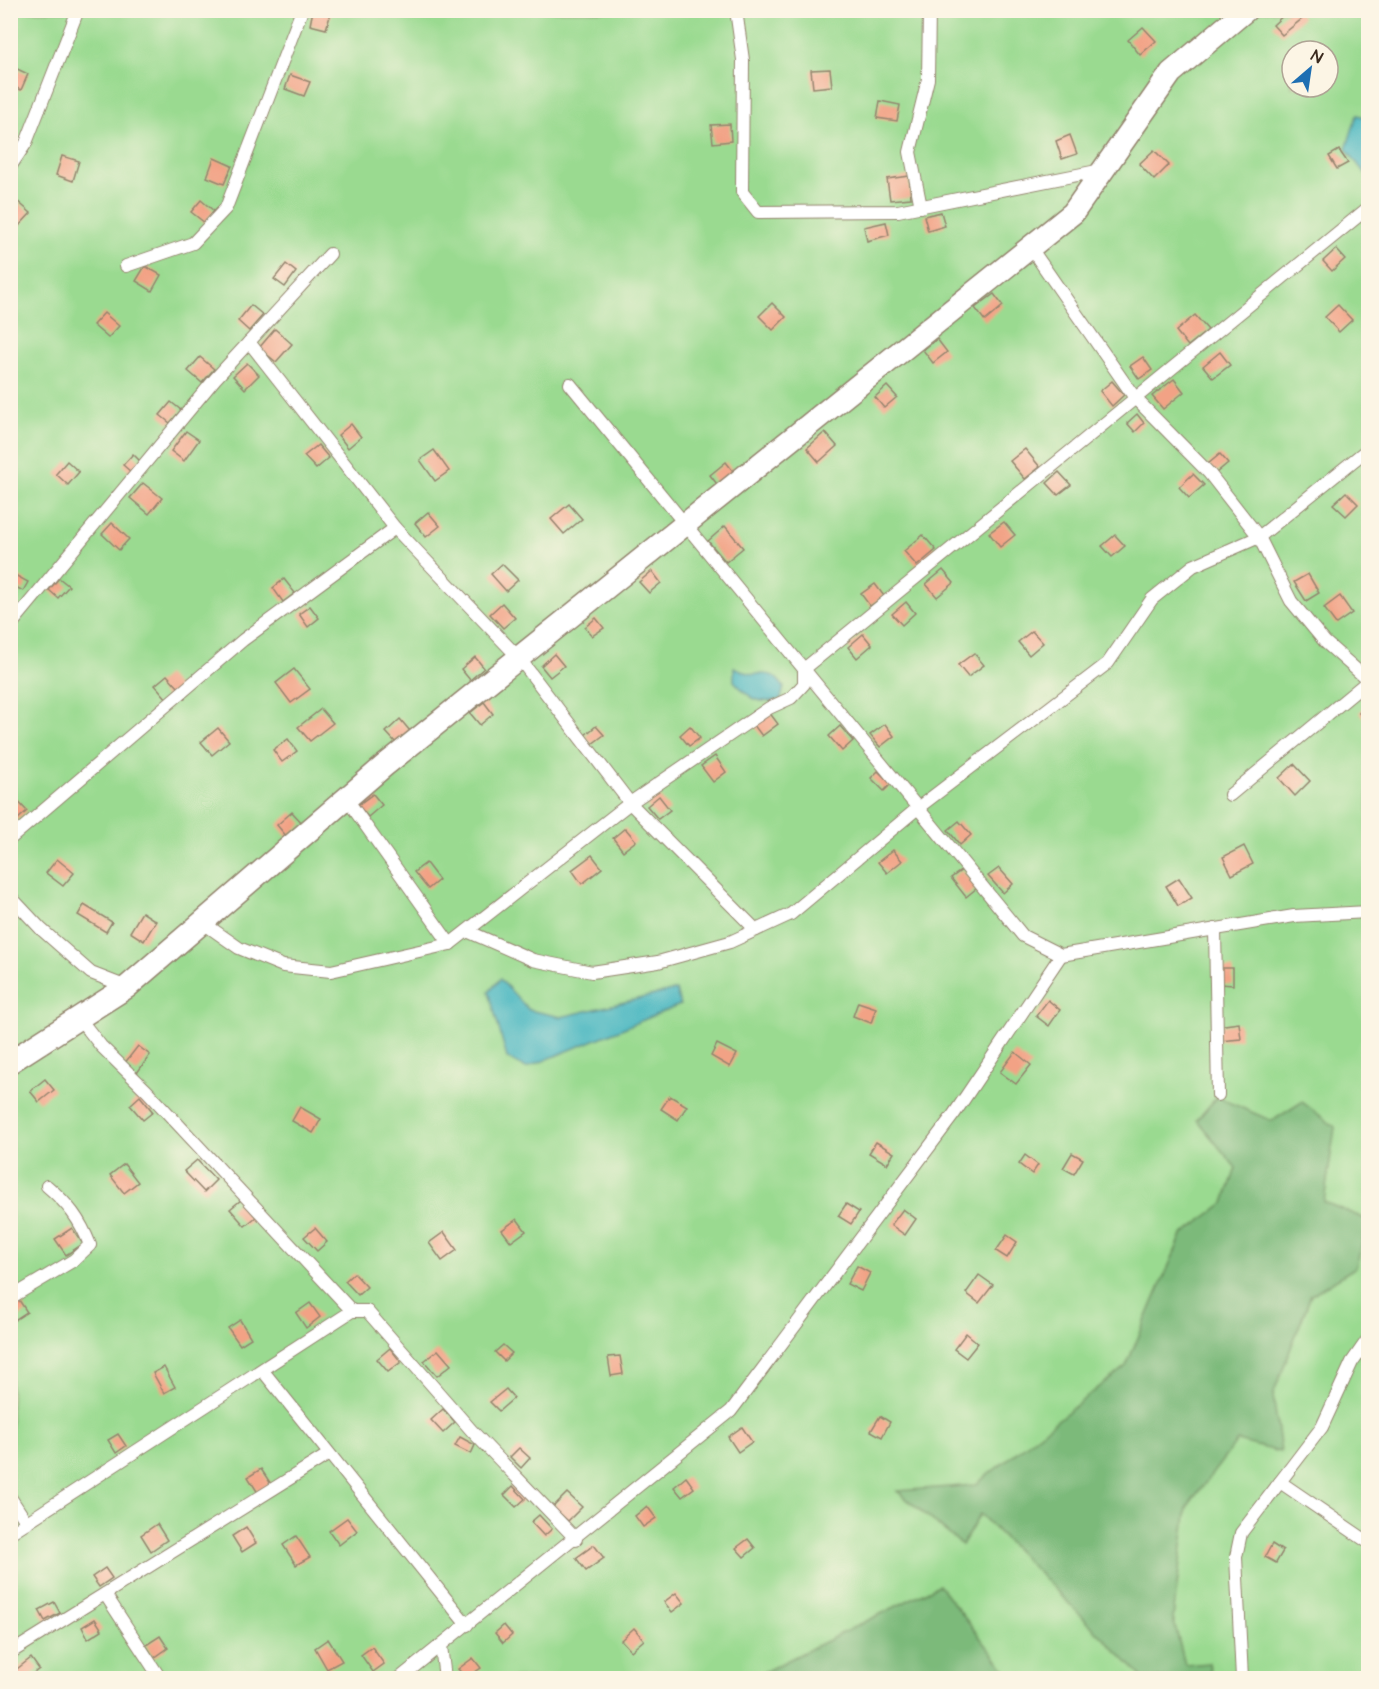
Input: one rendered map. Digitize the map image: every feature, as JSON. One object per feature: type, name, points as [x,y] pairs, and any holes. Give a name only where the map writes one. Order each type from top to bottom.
[{"type":"street","points":[[10,1062],[127,987],[346,798],[1073,213],[1171,73],[1246,10]]},
{"type":"lane","points":[[10,167],[26,143],[78,10]]},
{"type":"lane","points":[[126,266],[194,243],[226,208],[302,10]]},
{"type":"lane","points":[[736,10],[743,60],[742,192],[758,212],[898,211],[1103,170]]},
{"type":"lane","points":[[921,207],[910,152],[928,79],[929,10]]},
{"type":"lane","points":[[804,669],[1368,208]]},
{"type":"lane","points":[[1030,247],[1135,398],[1209,473],[1259,537],[1291,601],[1325,642],[1368,681],[1230,795]]},
{"type":"lane","points":[[10,626],[249,342],[330,254]]},
{"type":"lane","points":[[249,342],[394,528],[519,658],[630,803],[756,930]]},
{"type":"lane","points":[[570,384],[1023,936],[1061,955],[1294,916],[1368,912]]},
{"type":"lane","points":[[467,931],[533,960],[592,972],[658,962],[730,942],[791,914],[919,807],[1108,663],[1152,599],[1193,566],[1259,537],[1368,449]]},
{"type":"lane","points":[[10,839],[243,640],[394,528]]},
{"type":"lane","points":[[202,922],[239,948],[283,966],[331,971],[450,944],[630,803],[769,708],[791,698],[804,684],[804,669]]},
{"type":"lane","points":[[346,798],[450,944]]},
{"type":"lane","points":[[10,896],[41,930],[91,973],[127,987]]},
{"type":"lane","points":[[1215,929],[1218,1095]]},
{"type":"lane","points":[[400,1678],[576,1539],[731,1411],[954,1114],[1061,955]]},
{"type":"lane","points":[[79,1017],[101,1046],[161,1106],[352,1311]]},
{"type":"lane","points":[[10,1298],[74,1260],[90,1245],[81,1222],[69,1204],[47,1186]]},
{"type":"lane","points":[[10,1533],[263,1371],[352,1311],[367,1311],[472,1431],[576,1539]]},
{"type":"lane","points":[[1242,1678],[1236,1557],[1241,1533],[1323,1427],[1352,1362],[1368,1339]]},
{"type":"lane","points":[[263,1371],[466,1625]]},
{"type":"lane","points":[[10,1653],[329,1454]]},
{"type":"lane","points":[[1280,1482],[1368,1542]]},
{"type":"lane","points":[[10,1497],[27,1522]]},
{"type":"lane","points":[[105,1594],[160,1678]]},
{"type":"lane","points":[[441,1646],[445,1678]]},
{"type":"green space","points":[[11,11],[1368,11],[1368,1678],[11,1678]]},
{"type":"green space","points":[[1217,1097],[1272,1121],[1302,1102],[1335,1127],[1324,1202],[1368,1220],[1356,1267],[1311,1295],[1273,1395],[1281,1452],[1237,1441],[1187,1507],[1173,1618],[1185,1665],[1209,1663],[1212,1678],[1143,1678],[980,1514],[962,1545],[897,1491],[975,1485],[1126,1366],[1182,1235],[1224,1203],[1236,1168],[1197,1120]]},
{"type":"green space","points":[[939,1585],[1012,1678],[752,1678]]},
{"type":"water","points":[[1357,115],[1368,118],[1366,175],[1346,149]]},
{"type":"water","points":[[734,667],[749,673],[774,676],[784,687],[781,699],[760,701],[749,696],[734,681]]},
{"type":"water","points":[[500,979],[529,1010],[561,1017],[676,990],[680,1005],[526,1068],[507,1058],[489,992]]},
{"type":"building","points":[[313,10],[331,13],[326,29],[310,25]]},
{"type":"building","points":[[1289,10],[1297,10],[1303,18],[1282,35],[1273,25]]},
{"type":"building","points":[[1143,27],[1156,41],[1140,55],[1128,40]]},
{"type":"building","points":[[13,67],[28,74],[21,90],[10,85]]},
{"type":"building","points":[[830,69],[832,86],[813,88],[811,70]]},
{"type":"building","points":[[290,75],[310,82],[304,96],[285,89]]},
{"type":"building","points":[[880,101],[900,105],[897,121],[877,118]]},
{"type":"building","points":[[730,124],[731,141],[713,143],[711,125]]},
{"type":"building","points":[[1070,135],[1077,154],[1062,159],[1056,141]]},
{"type":"building","points":[[1154,150],[1169,165],[1154,180],[1139,164]]},
{"type":"building","points":[[1339,150],[1348,163],[1337,169],[1329,156]]},
{"type":"building","points":[[62,156],[79,161],[73,181],[56,175]]},
{"type":"building","points":[[214,158],[232,166],[224,184],[207,177]]},
{"type":"building","points":[[909,176],[911,198],[890,200],[887,179]]},
{"type":"building","points":[[16,200],[31,213],[18,227],[10,220],[10,206]]},
{"type":"building","points":[[201,200],[214,211],[205,223],[191,212]]},
{"type":"building","points":[[941,212],[945,226],[928,231],[924,216]]},
{"type":"building","points":[[886,222],[889,235],[867,241],[864,227]]},
{"type":"building","points":[[1336,249],[1345,259],[1332,271],[1323,261]]},
{"type":"building","points":[[286,264],[296,272],[285,287],[274,279]]},
{"type":"building","points":[[145,266],[161,275],[152,291],[136,281]]},
{"type":"building","points":[[994,294],[1003,306],[985,321],[975,308]]},
{"type":"building","points":[[772,303],[786,317],[773,330],[759,316]]},
{"type":"building","points":[[251,305],[263,315],[249,331],[238,321]]},
{"type":"building","points":[[1338,305],[1352,320],[1339,332],[1325,317]]},
{"type":"building","points":[[104,313],[119,326],[108,338],[93,325]]},
{"type":"building","points":[[1195,315],[1208,330],[1188,346],[1176,331]]},
{"type":"building","points":[[275,329],[292,344],[276,362],[259,348]]},
{"type":"building","points":[[937,339],[947,352],[933,363],[923,350]]},
{"type":"building","points":[[1220,352],[1230,365],[1213,378],[1203,366]]},
{"type":"building","points":[[200,357],[214,369],[202,383],[188,371]]},
{"type":"building","points":[[1143,357],[1152,370],[1139,379],[1130,366]]},
{"type":"building","points":[[247,363],[259,375],[245,389],[233,376]]},
{"type":"building","points":[[1174,379],[1184,392],[1163,409],[1152,396]]},
{"type":"building","points":[[1112,381],[1124,395],[1112,406],[1100,391]]},
{"type":"building","points":[[887,386],[897,397],[884,408],[875,397]]},
{"type":"building","points":[[171,402],[181,410],[170,423],[160,415]]},
{"type":"building","points":[[1137,414],[1144,423],[1135,432],[1127,423]]},
{"type":"building","points":[[351,424],[361,437],[348,448],[338,435]]},
{"type":"building","points":[[186,431],[199,440],[184,461],[171,451]]},
{"type":"building","points":[[825,432],[837,446],[819,462],[807,448]]},
{"type":"building","points":[[318,445],[329,458],[316,469],[304,456]]},
{"type":"building","points":[[1025,449],[1040,467],[1025,479],[1010,461]]},
{"type":"building","points":[[434,450],[449,471],[435,481],[420,460]]},
{"type":"building","points":[[133,454],[140,461],[131,472],[123,465]]},
{"type":"building","points":[[1220,454],[1228,463],[1216,473],[1208,464]]},
{"type":"building","points":[[67,461],[79,472],[68,485],[56,474]]},
{"type":"building","points":[[726,462],[736,475],[720,488],[710,475]]},
{"type":"building","points":[[1059,472],[1071,485],[1058,495],[1047,483]]},
{"type":"building","points":[[1193,474],[1204,485],[1189,498],[1179,487]]},
{"type":"building","points":[[143,483],[162,498],[149,514],[130,498]]},
{"type":"building","points":[[1346,492],[1358,504],[1346,516],[1333,504]]},
{"type":"building","points":[[569,504],[582,519],[564,534],[551,519]]},
{"type":"building","points":[[428,512],[440,526],[426,537],[415,523]]},
{"type":"building","points":[[1004,522],[1015,535],[1000,547],[989,533]]},
{"type":"building","points":[[112,523],[129,539],[119,550],[102,534]]},
{"type":"building","points":[[725,526],[743,548],[726,562],[708,541]]},
{"type":"building","points":[[923,535],[936,550],[917,566],[904,551]]},
{"type":"building","points":[[1115,535],[1125,546],[1112,557],[1102,546]]},
{"type":"building","points":[[502,564],[518,580],[506,591],[491,574]]},
{"type":"building","points":[[943,570],[954,583],[937,597],[926,584]]},
{"type":"building","points":[[652,571],[661,583],[649,593],[639,582]]},
{"type":"building","points":[[13,574],[28,582],[23,591],[10,584]]},
{"type":"building","points":[[1308,574],[1319,593],[1306,601],[1294,582]]},
{"type":"building","points":[[59,578],[69,586],[58,598],[49,590]]},
{"type":"building","points":[[284,579],[295,593],[283,602],[273,588]]},
{"type":"building","points":[[875,584],[884,596],[870,606],[861,594]]},
{"type":"building","points":[[1340,596],[1352,613],[1336,624],[1324,608]]},
{"type":"building","points":[[906,602],[915,613],[902,625],[892,614]]},
{"type":"building","points":[[502,603],[515,618],[503,628],[490,614]]},
{"type":"building","points":[[310,606],[319,618],[308,627],[299,614]]},
{"type":"building","points":[[596,618],[604,628],[592,636],[585,627]]},
{"type":"building","points":[[1032,631],[1043,643],[1029,655],[1018,642]]},
{"type":"building","points":[[863,634],[872,645],[857,658],[848,647]]},
{"type":"building","points":[[974,653],[984,665],[968,677],[958,665]]},
{"type":"building","points":[[554,654],[564,666],[550,677],[541,666]]},
{"type":"building","points":[[475,657],[484,668],[470,680],[461,669]]},
{"type":"building","points":[[294,669],[310,689],[291,703],[276,683]]},
{"type":"building","points":[[167,675],[179,688],[167,699],[155,685]]},
{"type":"building","points":[[484,702],[493,714],[480,725],[470,713]]},
{"type":"building","points":[[1368,704],[1368,719],[1367,721],[1359,713]]},
{"type":"building","points":[[321,709],[333,723],[310,741],[298,727]]},
{"type":"building","points":[[769,712],[778,724],[762,736],[753,724]]},
{"type":"building","points":[[400,719],[410,731],[396,743],[386,732]]},
{"type":"building","points":[[885,724],[894,736],[880,747],[870,735]]},
{"type":"building","points":[[596,726],[604,735],[592,744],[585,735]]},
{"type":"building","points":[[690,726],[700,738],[689,746],[680,735]]},
{"type":"building","points":[[840,726],[853,741],[842,751],[829,736]]},
{"type":"building","points":[[218,728],[229,741],[212,755],[201,742]]},
{"type":"building","points":[[288,739],[297,751],[282,762],[273,750]]},
{"type":"building","points":[[715,756],[726,772],[713,782],[701,766]]},
{"type":"building","points":[[1294,764],[1310,781],[1295,796],[1279,778]]},
{"type":"building","points":[[878,771],[891,784],[884,791],[871,778]]},
{"type":"building","points":[[10,793],[27,811],[10,826]]},
{"type":"building","points":[[373,794],[382,805],[368,817],[358,805]]},
{"type":"building","points":[[659,796],[670,810],[658,819],[647,806]]},
{"type":"building","points":[[292,812],[303,824],[287,837],[277,825]]},
{"type":"building","points":[[959,821],[971,835],[960,845],[948,830]]},
{"type":"building","points":[[625,828],[636,841],[623,851],[613,838]]},
{"type":"building","points":[[1244,846],[1253,864],[1232,875],[1223,857]]},
{"type":"building","points":[[893,850],[902,861],[887,873],[878,862]]},
{"type":"building","points":[[592,855],[602,868],[582,884],[572,870]]},
{"type":"building","points":[[57,859],[74,873],[63,886],[46,873]]},
{"type":"building","points":[[426,863],[439,880],[428,889],[414,872]]},
{"type":"building","points":[[999,868],[1013,884],[1003,893],[988,876]]},
{"type":"building","points":[[962,870],[977,888],[966,897],[951,878]]},
{"type":"building","points":[[1179,878],[1192,898],[1178,906],[1166,886]]},
{"type":"building","points":[[84,905],[112,922],[106,932],[78,915]]},
{"type":"building","points":[[142,912],[156,921],[144,941],[130,932]]},
{"type":"building","points":[[1220,968],[1233,968],[1233,985],[1220,984]]},
{"type":"building","points":[[1048,1000],[1060,1010],[1049,1026],[1036,1016]]},
{"type":"building","points":[[858,1002],[876,1008],[871,1023],[853,1016]]},
{"type":"building","points":[[1239,1023],[1241,1039],[1219,1041],[1217,1026]]},
{"type":"building","points":[[717,1044],[737,1054],[730,1067],[711,1056]]},
{"type":"building","points":[[138,1046],[150,1055],[137,1073],[124,1064]]},
{"type":"building","points":[[1015,1052],[1031,1065],[1016,1084],[1000,1072]]},
{"type":"building","points":[[45,1079],[54,1090],[39,1102],[30,1091]]},
{"type":"building","points":[[140,1096],[153,1112],[143,1120],[130,1105]]},
{"type":"building","points":[[670,1096],[687,1106],[678,1120],[661,1109]]},
{"type":"building","points":[[300,1107],[321,1119],[313,1133],[292,1121]]},
{"type":"building","points":[[876,1142],[894,1153],[887,1164],[869,1153]]},
{"type":"building","points":[[1072,1153],[1083,1159],[1074,1174],[1063,1168]]},
{"type":"building","points":[[1025,1155],[1038,1165],[1032,1174],[1019,1164]]},
{"type":"building","points":[[197,1160],[216,1180],[204,1192],[184,1171]]},
{"type":"building","points":[[124,1164],[138,1182],[124,1193],[110,1175]]},
{"type":"building","points":[[241,1200],[256,1217],[245,1226],[230,1209]]},
{"type":"building","points":[[846,1204],[859,1212],[851,1224],[838,1216]]},
{"type":"building","points":[[903,1209],[916,1219],[905,1235],[891,1225]]},
{"type":"building","points":[[517,1219],[526,1231],[511,1242],[502,1230]]},
{"type":"building","points":[[72,1228],[83,1244],[66,1255],[55,1239]]},
{"type":"building","points":[[315,1228],[327,1242],[317,1251],[304,1237]]},
{"type":"building","points":[[444,1232],[457,1250],[442,1261],[429,1243]]},
{"type":"building","points":[[1007,1235],[1017,1242],[1007,1258],[996,1251]]},
{"type":"building","points":[[857,1266],[870,1273],[861,1291],[847,1284]]},
{"type":"building","points":[[354,1273],[367,1287],[358,1295],[345,1281]]},
{"type":"building","points":[[979,1275],[993,1285],[979,1303],[966,1293]]},
{"type":"building","points":[[19,1300],[27,1312],[10,1323],[10,1306]]},
{"type":"building","points":[[310,1303],[320,1317],[306,1328],[296,1313]]},
{"type":"building","points":[[240,1320],[251,1338],[240,1345],[228,1328]]},
{"type":"building","points":[[966,1333],[978,1343],[966,1358],[954,1349]]},
{"type":"building","points":[[503,1345],[512,1353],[504,1361],[495,1352]]},
{"type":"building","points":[[390,1348],[401,1362],[388,1372],[377,1359]]},
{"type":"building","points":[[438,1350],[451,1365],[437,1376],[424,1361]]},
{"type":"building","points":[[620,1356],[623,1374],[611,1376],[608,1357]]},
{"type":"building","points":[[164,1367],[175,1387],[164,1393],[153,1373]]},
{"type":"building","points":[[506,1389],[514,1398],[499,1411],[490,1402]]},
{"type":"building","points":[[443,1409],[455,1422],[443,1433],[431,1420]]},
{"type":"building","points":[[880,1416],[890,1422],[882,1437],[871,1431]]},
{"type":"building","points":[[742,1427],[752,1442],[738,1452],[728,1437]]},
{"type":"building","points":[[118,1434],[126,1446],[116,1453],[108,1440]]},
{"type":"building","points":[[460,1437],[475,1445],[471,1454],[455,1446]]},
{"type":"building","points":[[519,1448],[530,1458],[521,1468],[510,1457]]},
{"type":"building","points":[[261,1469],[271,1484],[258,1493],[248,1477]]},
{"type":"building","points":[[686,1477],[694,1488],[682,1497],[674,1487]]},
{"type":"building","points":[[513,1486],[525,1499],[516,1507],[504,1495]]},
{"type":"building","points":[[567,1493],[582,1507],[568,1521],[553,1507]]},
{"type":"building","points":[[647,1506],[656,1518],[643,1527],[635,1516]]},
{"type":"building","points":[[539,1515],[552,1529],[544,1536],[531,1522]]},
{"type":"building","points":[[347,1518],[357,1531],[339,1545],[329,1531]]},
{"type":"building","points":[[157,1524],[167,1540],[151,1551],[141,1535]]},
{"type":"building","points":[[246,1527],[256,1543],[242,1552],[232,1536]]},
{"type":"building","points":[[296,1536],[310,1557],[296,1565],[283,1545]]},
{"type":"building","points":[[748,1539],[755,1548],[744,1557],[736,1548]]},
{"type":"building","points":[[1272,1544],[1283,1551],[1276,1563],[1265,1557]]},
{"type":"building","points":[[594,1545],[604,1558],[586,1571],[576,1558]]},
{"type":"building","points":[[105,1568],[112,1578],[99,1587],[92,1577]]},
{"type":"building","points":[[676,1593],[684,1603],[672,1612],[664,1602]]},
{"type":"building","points":[[54,1602],[60,1613],[45,1621],[39,1610]]},
{"type":"building","points":[[95,1619],[102,1630],[88,1639],[82,1627]]},
{"type":"building","points":[[504,1625],[512,1635],[503,1643],[495,1633]]},
{"type":"building","points":[[634,1628],[644,1640],[631,1651],[621,1640]]},
{"type":"building","points":[[160,1636],[168,1648],[154,1658],[146,1645]]},
{"type":"building","points":[[328,1639],[342,1661],[327,1669],[315,1648]]},
{"type":"building","points":[[372,1647],[384,1664],[373,1672],[361,1655]]},
{"type":"building","points":[[31,1658],[39,1669],[27,1678],[18,1678],[13,1672]]},
{"type":"building","points":[[473,1658],[481,1668],[466,1678],[458,1669]]}]
